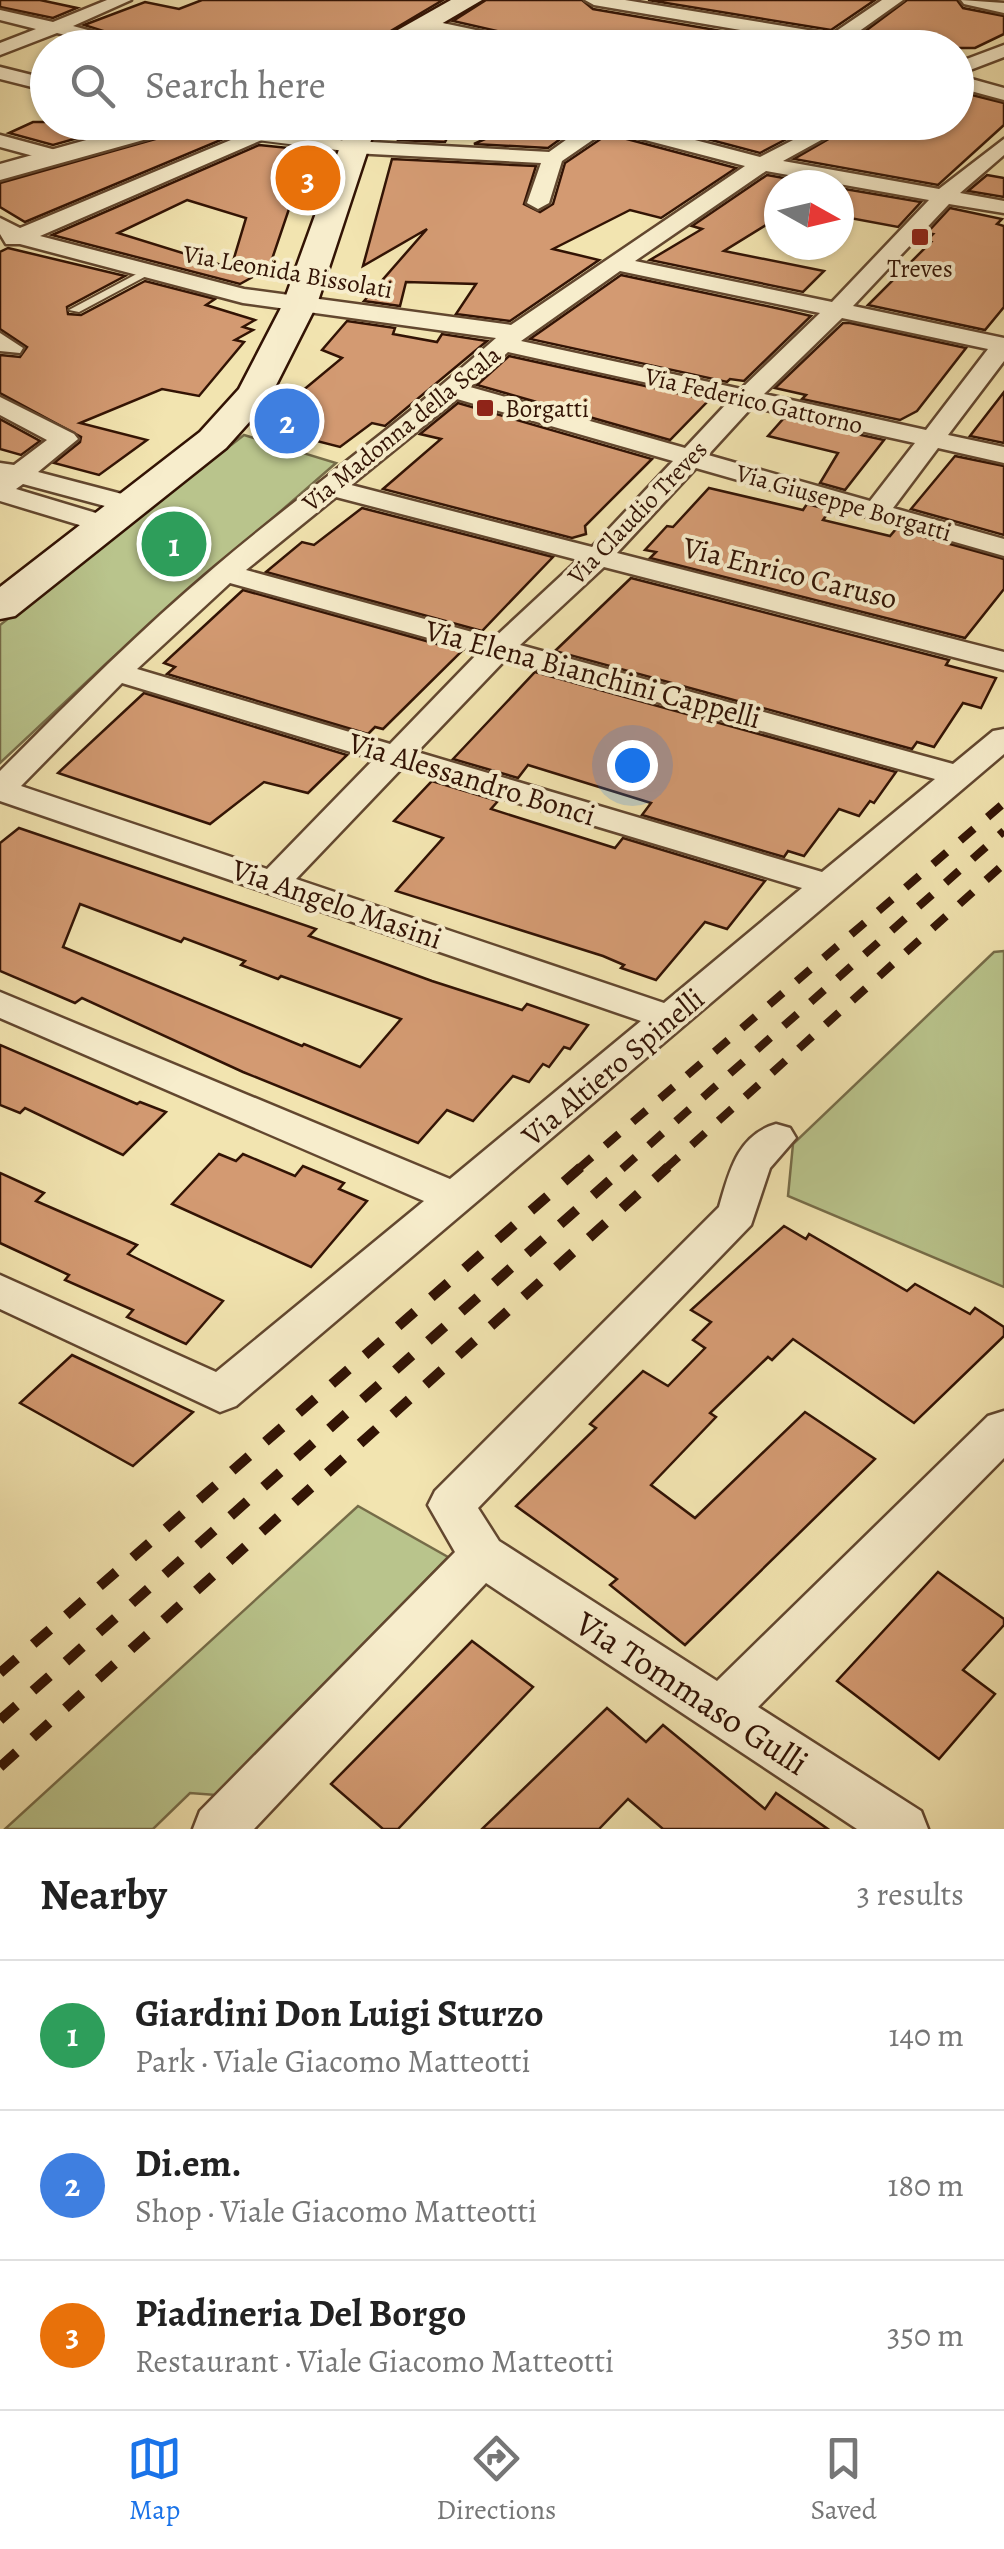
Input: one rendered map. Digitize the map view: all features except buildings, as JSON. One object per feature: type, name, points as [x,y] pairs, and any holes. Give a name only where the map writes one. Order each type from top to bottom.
[{"type":"main road","points":[[413,30],[470,0]]},
{"type":"main road","points":[[434,30],[482,0]]},
{"type":"main road","points":[[0,607],[212,440],[255,393],[300,304],[356,140]]},
{"type":"street","points":[[0,5],[11,0]]},
{"type":"street","points":[[50,30],[122,0]]},
{"type":"street","points":[[594,0],[774,30]]},
{"type":"street","points":[[970,0],[1004,8]]},
{"type":"street","points":[[848,30],[880,4]]},
{"type":"street","points":[[0,15],[70,30]]},
{"type":"street","points":[[743,30],[749,26]]},
{"type":"street","points":[[438,27],[452,30]]},
{"type":"street","points":[[0,50],[30,38]]},
{"type":"street","points":[[974,61],[1004,50]]},
{"type":"street","points":[[974,66],[1004,68]]},
{"type":"street","points":[[0,73],[30,80]]},
{"type":"street","points":[[974,86],[1004,94]]},
{"type":"street","points":[[0,172],[115,140]]},
{"type":"street","points":[[6,235],[246,140]]},
{"type":"street","points":[[401,140],[554,158]]},
{"type":"street","points":[[538,203],[554,158],[580,140]]},
{"type":"street","points":[[670,140],[762,164],[1004,207]]},
{"type":"street","name":"Via Madonna della Scala","points":[[0,789],[116,672],[225,573],[453,390],[510,338],[612,263],[762,164],[809,140]]},
{"type":"street","points":[[0,141],[56,156]]},
{"type":"street","name":"Via Claudio Treves","points":[[273,883],[500,648],[598,557],[746,398],[944,196],[1004,145]]},
{"type":"street","name":"Via Leonida Bissolati","points":[[6,235],[242,296],[510,338]]},
{"type":"street","points":[[612,263],[1004,345],[874,513]]},
{"type":"street","name":"Via Federico Gattorno","points":[[510,338],[746,398],[1004,454]]},
{"type":"street","name":"Via Giuseppe Borgatti","points":[[453,390],[1004,548]]},
{"type":"street","points":[[0,404],[65,439],[5,481]]},
{"type":"street","points":[[5,481],[119,515]]},
{"type":"street","name":"Via Enrico Caruso","points":[[328,487],[1004,661]]},
{"type":"street","name":"Via Elena Bianchini Cappelli","points":[[225,573],[960,776]]},
{"type":"street","name":"Via Alessandro Bonci","points":[[116,672],[828,885]]},
{"type":"street","name":"Via Altiero Spinelli","points":[[0,1290],[220,1394],[1004,738]]},
{"type":"street","name":"Via Angelo Masini","points":[[0,789],[673,1018]]},
{"type":"street","points":[[0,1004],[456,1198]]},
{"type":"street","points":[[234,1824],[482,1555],[451,1505],[737,1214],[752,1162],[776,1138]]},
{"type":"street","points":[[719,1712],[1004,1429]]},
{"type":"street","name":"Via Tommaso Gulli","points":[[482,1555],[902,1829]]},
{"type":"lane","points":[[75,310],[146,272]]},
{"type":"green space","points":[[244,435],[336,463],[109,661],[0,763],[0,625]]},
{"type":"green space","points":[[1004,951],[1004,1287],[788,1196],[793,1144],[994,952]]},
{"type":"green space","points":[[358,1506],[448,1557],[216,1795],[190,1793],[153,1829],[5,1829]]},
{"type":"railway","points":[[578,1169],[1004,803]]},
{"type":"railway","points":[[622,1169],[1004,831]]},
{"type":"railway","points":[[665,1169],[1004,864]]},
{"type":"railway","points":[[0,1673],[581,1167]]},
{"type":"railway","points":[[0,1720],[625,1167]]},
{"type":"railway","points":[[0,1767],[668,1167]]},
{"type":"place","name":"Piadineria Del Borgo","points":[[308,178]]},
{"type":"place","name":"Treves","points":[[920,237]]},
{"type":"place","name":"Borgatti","points":[[485,408]]},
{"type":"place","name":"Di.em.","points":[[287,421]]},
{"type":"place","name":"Giardini Don Luigi Sturzo","points":[[174,544]]}]
